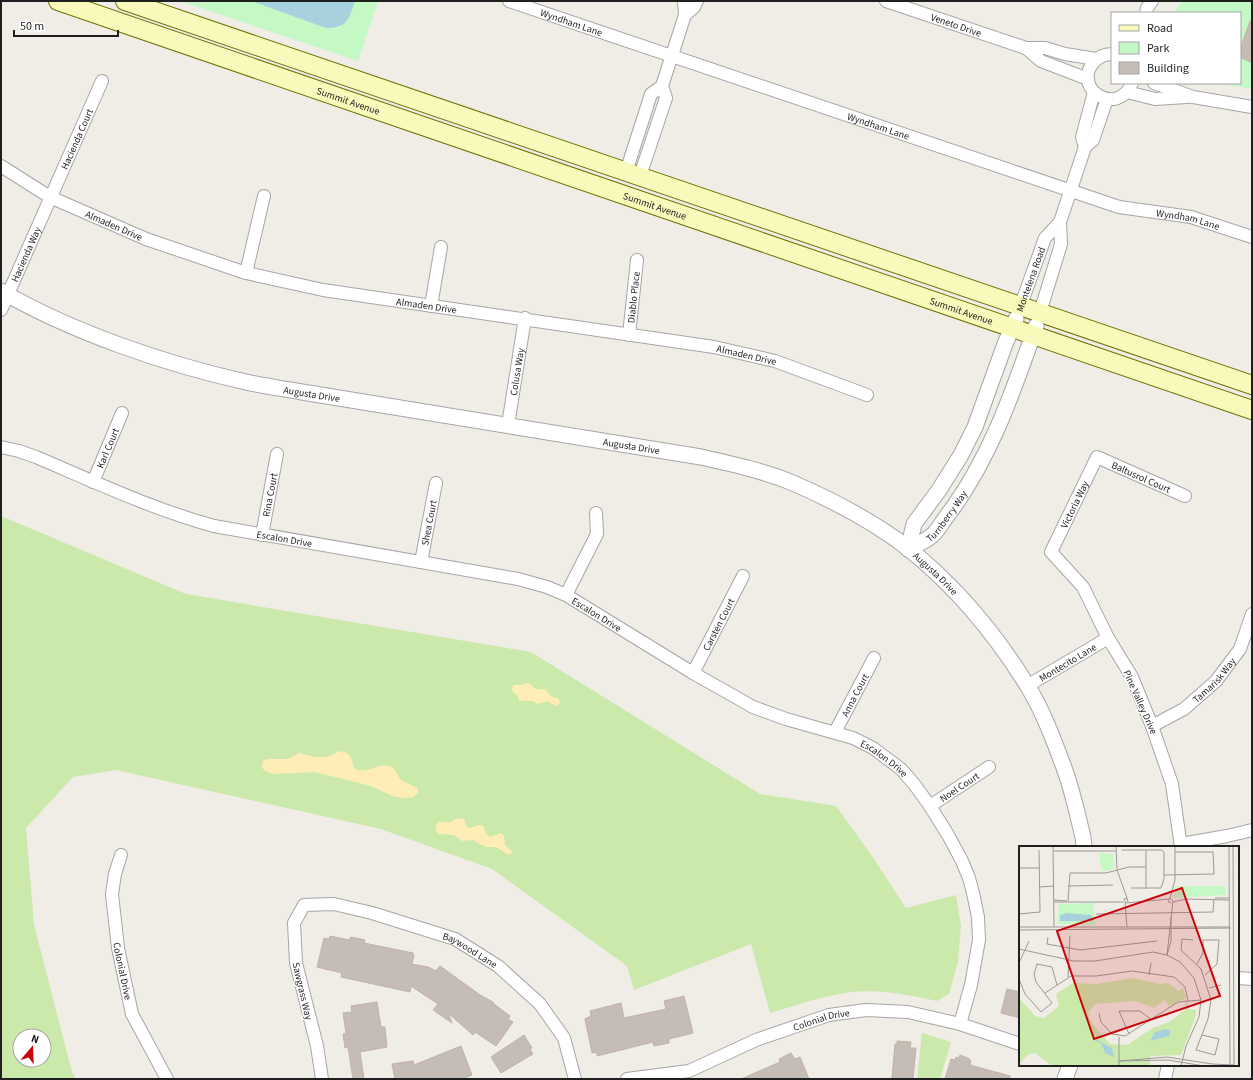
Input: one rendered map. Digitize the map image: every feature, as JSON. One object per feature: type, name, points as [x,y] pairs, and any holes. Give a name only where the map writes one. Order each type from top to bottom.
[{"type":"main road","name":"Summit Avenue","points":[[58,1],[1016,318],[1252,410]]},
{"type":"main road","name":"Summit Avenue","points":[[125,1],[633,174],[1016,318]]},
{"type":"main road","name":"Summit Avenue","points":[[1036,325],[1252,385]]},
{"type":"street","name":"Wyndham Lane","points":[[508,1],[1119,207],[1191,217],[1252,237]]},
{"type":"street","points":[[633,174],[666,98],[662,86],[685,15],[684,1]]},
{"type":"street","points":[[685,15],[694,7],[697,1]]},
{"type":"street","name":"Veneto Drive","points":[[886,1],[1026,48],[1045,48],[1065,54],[1096,59]]},
{"type":"street","name":"Veneto Drive","points":[[1026,48],[1041,61],[1088,79]]},
{"type":"street","points":[[1111,53],[1096,59],[1090,68],[1088,79],[1090,86],[1094,92],[1100,96],[1107,99],[1118,98],[1130,87],[1155,99],[1193,97]]},
{"type":"street","name":"Hacienda Court","points":[[50,198],[102,81]]},
{"type":"street","points":[[1157,84],[1193,97],[1252,107]]},
{"type":"street","name":"Montelena Road","points":[[1085,147],[1082,137],[1094,92]]},
{"type":"street","name":"Montelena Road","points":[[1036,325],[1061,244],[1060,222],[1085,147],[1093,140],[1107,99]]},
{"type":"street","name":"Almaden Drive","points":[[1,166],[50,198],[146,239],[246,273],[323,290],[525,318],[714,347],[774,361],[867,395]]},
{"type":"street","points":[[246,273],[264,196]]},
{"type":"street","name":"Hacienda Way","points":[[1,310],[4,293],[50,198]]},
{"type":"street","name":"Montelena Road","points":[[1016,318],[1045,238],[1060,222]]},
{"type":"street","points":[[431,306],[441,247]]},
{"type":"street","name":"Diablo Place","points":[[629,335],[637,260]]},
{"type":"street","name":"Augusta Drive","points":[[4,293],[62,321],[100,337],[196,369],[246,382],[701,457],[747,467],[792,483],[836,504],[872,524],[908,549],[945,582],[976,615],[1006,654],[1028,686],[1047,725],[1064,766],[1083,837],[1084,846]]},
{"type":"street","name":"Colusa Way","points":[[508,425],[525,318]]},
{"type":"street","name":"Turnberry Way","points":[[908,549],[914,524],[939,490],[961,455],[975,427],[1016,318]]},
{"type":"street","name":"Turnberry Way","points":[[908,549],[931,537],[958,501],[979,465],[994,436],[1011,396],[1036,325]]},
{"type":"street","name":"Karl Court","points":[[94,482],[122,413]]},
{"type":"street","name":"Escalon Drive","points":[[1,447],[36,457],[154,507],[214,526],[421,562],[518,580],[547,587],[566,595],[693,673],[767,713],[835,732],[853,738],[873,748],[901,769],[930,806],[962,861],[970,878],[978,917],[979,940],[971,986],[960,1024]]},
{"type":"street","name":"Rina Court","points":[[262,535],[277,454]]},
{"type":"street","name":"Baltusrol Court","points":[[1097,457],[1185,496]]},
{"type":"street","name":"Victoria Way","points":[[1051,552],[1097,457]]},
{"type":"street","name":"Shea Court","points":[[421,562],[436,483]]},
{"type":"street","points":[[566,595],[597,534],[596,513]]},
{"type":"street","name":"Pine Valley Drive","points":[[1051,552],[1083,587],[1108,638],[1132,677],[1152,726],[1172,784],[1181,845]]},
{"type":"street","name":"Carsten Court","points":[[693,673],[743,576]]},
{"type":"street","name":"Tamarisk Way","points":[[1152,726],[1184,709],[1216,681],[1240,649],[1252,614]]},
{"type":"street","name":"Montecito Lane","points":[[1028,686],[1108,638]]},
{"type":"street","name":"Anna Court","points":[[835,732],[874,658]]},
{"type":"street","name":"Noel Court","points":[[930,806],[989,767]]},
{"type":"street","points":[[1181,845],[1252,830]]},
{"type":"street","name":"Colonial Drive","points":[[121,855],[115,874],[112,894],[118,948],[132,1014],[167,1079]]},
{"type":"street","name":"Baywood Lane","points":[[304,905],[334,904],[372,913],[433,932],[455,940],[498,966],[540,1004],[564,1038],[575,1079]]},
{"type":"street","name":"Sawgrass Way","points":[[304,905],[294,923],[296,964],[317,1046],[322,1079]]},
{"type":"street","points":[[1239,978],[1252,979]]},
{"type":"street","name":"Colonial Drive","points":[[627,1079],[690,1071],[756,1040],[829,1015],[866,1010],[908,1012],[960,1024],[1019,1044]]},
{"type":"street","points":[[1065,1079],[1070,1066]]},
{"type":"street","points":[[1165,1079],[1168,1066]]},
{"type":"green space","points":[[180,1],[378,1],[358,61]]},
{"type":"green space","points":[[1182,1],[1252,1],[1252,89],[1222,84],[1241,84],[1241,12],[1175,12]]},
{"type":"green space","points":[[1,516],[186,594],[531,652],[760,794],[836,806],[872,856],[906,908],[956,895],[961,926],[958,962],[949,994],[937,1001],[884,992],[851,992],[820,998],[770,1013],[751,944],[634,990],[627,966],[492,869],[381,829],[116,770],[73,777],[26,828],[34,925],[72,1072],[76,1079],[1,1079]]},
{"type":"green space","points":[[922,1033],[951,1042],[940,1079],[917,1079]]},
{"type":"sand","points":[[526,683],[531,684],[536,689],[545,689],[551,696],[559,699],[560,703],[556,706],[547,701],[538,704],[532,701],[519,700],[517,695],[512,691],[513,685],[522,685]]},
{"type":"sand","points":[[340,751],[349,754],[354,768],[358,770],[367,770],[385,765],[392,767],[401,780],[418,789],[418,793],[413,797],[395,797],[371,786],[315,772],[273,774],[262,768],[263,761],[267,759],[288,759],[299,753],[315,757],[327,757]]},
{"type":"sand","points":[[456,818],[464,819],[467,827],[470,828],[478,825],[483,826],[487,835],[490,837],[501,833],[504,836],[505,845],[513,852],[509,855],[496,847],[486,847],[473,840],[462,841],[454,835],[438,834],[436,831],[436,825],[438,822],[450,823]]},
{"type":"water","points":[[251,1],[355,1],[349,17],[343,24],[333,28],[326,28]]},
{"type":"building","points":[[1250,21],[1252,21],[1252,63],[1241,58],[1241,47]]},
{"type":"building","points":[[330,936],[349,940],[351,937],[365,940],[364,943],[413,953],[412,964],[428,967],[436,971],[440,966],[480,995],[493,1002],[510,1016],[508,1019],[513,1022],[496,1046],[475,1032],[473,1035],[448,1013],[452,1023],[433,1010],[438,1004],[411,986],[410,992],[341,977],[342,973],[317,967],[324,938],[329,939]]},
{"type":"building","points":[[1007,989],[1019,992],[1019,1018],[1001,1013]]},
{"type":"building","points":[[684,996],[693,1033],[669,1039],[669,1043],[654,1046],[653,1042],[597,1056],[597,1052],[592,1053],[585,1019],[591,1016],[590,1011],[621,1003],[624,1018],[666,1009],[664,1001]]},
{"type":"building","points":[[377,1002],[381,1027],[385,1027],[387,1047],[360,1052],[364,1079],[353,1079],[348,1047],[345,1048],[343,1034],[346,1033],[343,1013],[352,1012],[351,1006]]},
{"type":"building","points":[[524,1035],[532,1048],[530,1049],[533,1054],[501,1073],[491,1057]]},
{"type":"building","points":[[897,1041],[911,1042],[910,1048],[916,1048],[913,1079],[892,1078],[895,1044],[897,1044]]},
{"type":"building","points":[[461,1046],[472,1075],[462,1079],[395,1079],[392,1064],[413,1061],[414,1065]]},
{"type":"building","points":[[791,1053],[795,1059],[800,1057],[809,1079],[741,1079],[780,1062],[779,1059]]},
{"type":"building","points":[[960,1055],[970,1059],[970,1065],[1010,1076],[1010,1079],[945,1079],[951,1059],[955,1060],[956,1057],[959,1058]]}]
